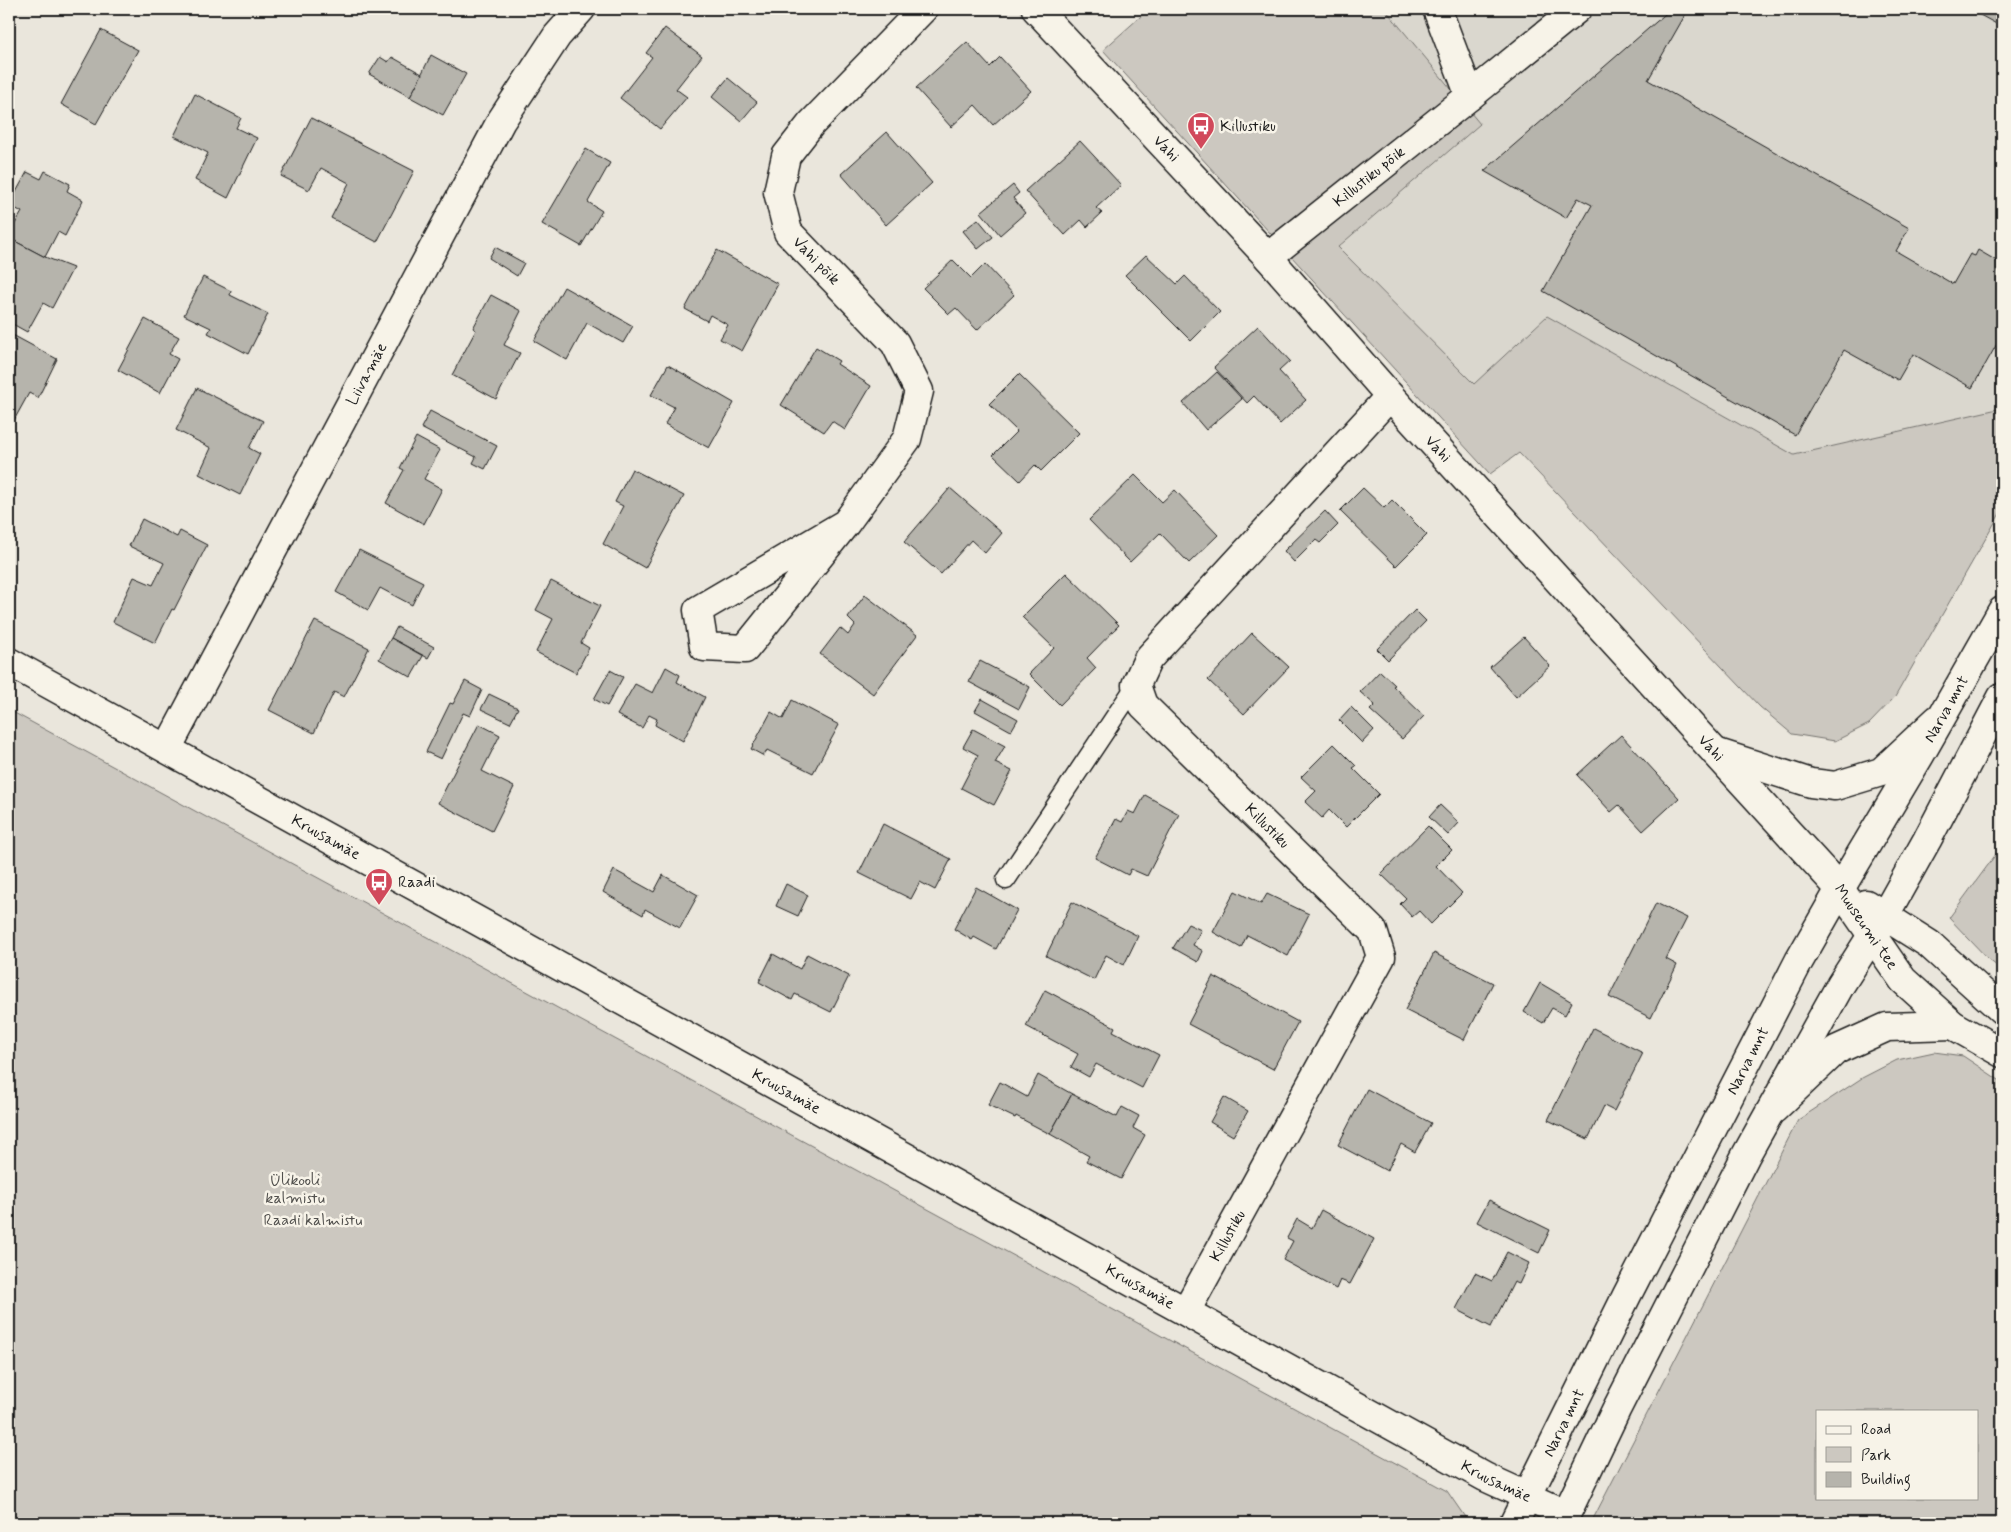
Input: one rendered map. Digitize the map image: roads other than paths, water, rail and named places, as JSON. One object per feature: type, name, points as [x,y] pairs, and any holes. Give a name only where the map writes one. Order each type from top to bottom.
[{"type":"street","name":"Liivamäe","points":[[167,749],[501,121],[557,36],[581,9]]},
{"type":"street","name":"Vahi põik","points":[[846,522],[698,610],[704,646],[745,649],[846,522],[907,439],[919,391],[895,343],[788,232],[778,192],[786,156],[811,124],[923,9]]},
{"type":"street","name":"Vahi","points":[[1036,9],[1268,257],[1390,396],[1840,889]]},
{"type":"street","points":[[1438,9],[1470,96]]},
{"type":"street","name":"Killustiku põik","points":[[1268,257],[1577,9]]},
{"type":"street","points":[[1136,685],[1148,658],[1390,396]]},
{"type":"street","name":"Narva mnt","points":[[1514,1523],[1724,1103],[1840,889],[1945,712],[2002,611]]},
{"type":"street","name":"Kruusamäe","points":[[9,662],[1564,1519]]},
{"type":"street","name":"Killustiku","points":[[1136,685],[1143,705],[1373,931],[1381,958],[1186,1312]]},
{"type":"street","points":[[1564,1519],[1616,1410],[1746,1155],[1841,984],[1878,925],[1927,840],[2002,697]]},
{"type":"street","points":[[1714,751],[1811,783],[1835,786],[1881,772],[1945,712]]},
{"type":"street","name":"Muuseumi tee","points":[[1840,889],[1878,925],[1903,980],[1954,1025],[2002,1053]]},
{"type":"street","name":"Muuseumi tee","points":[[1878,925],[1930,944],[2002,1010]]},
{"type":"street","points":[[1768,1115],[1836,1050],[1887,1027],[1954,1025]]},
{"type":"lane","points":[[1006,880],[1136,685]]},
{"type":"place","name":"Killustiku","points":[[1201,150]]},
{"type":"place","name":"Raadi","points":[[379,906]]},
{"type":"park label","name":"Ülikooli kalmistu","points":[[295,1189]]},
{"type":"park label","name":"Raadi kalmistu","points":[[313,1220]]}]
